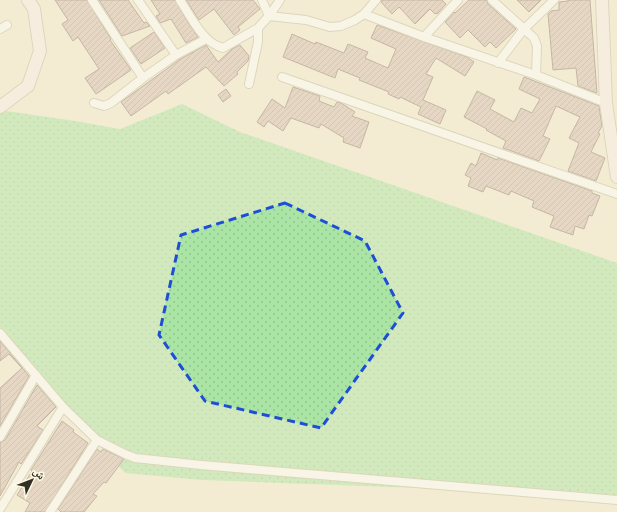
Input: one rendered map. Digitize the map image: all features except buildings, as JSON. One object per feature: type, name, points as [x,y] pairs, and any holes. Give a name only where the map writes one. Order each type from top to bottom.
[{"type":"main road","points":[[0,107],[28,86],[40,51],[34,9],[28,0]]},
{"type":"main road","points":[[605,3],[606,103],[617,177]]},
{"type":"street","points":[[92,0],[143,78]]},
{"type":"street","points":[[138,0],[176,56]]},
{"type":"street","points":[[180,0],[206,39],[215,46],[223,48],[258,28],[270,16],[280,0]]},
{"type":"street","points":[[262,0],[270,16]]},
{"type":"street","points":[[270,16],[306,20],[330,27],[342,26],[356,20],[364,14],[376,0]]},
{"type":"street","points":[[424,38],[458,0]]},
{"type":"street","points":[[492,0],[523,30],[534,38],[537,46],[536,75]]},
{"type":"street","points":[[498,63],[523,30],[554,0]]},
{"type":"street","points":[[364,14],[424,38],[536,75],[606,103]]},
{"type":"street","points":[[249,84],[258,42],[258,28]]},
{"type":"street","points":[[94,103],[104,106],[111,103],[143,78],[176,56],[206,39]]},
{"type":"street","points":[[282,77],[617,194]]},
{"type":"street","points":[[0,333],[63,407],[97,440],[135,458],[209,466],[617,500]]},
{"type":"street","points":[[0,437],[36,375]]},
{"type":"street","points":[[0,509],[63,407]]},
{"type":"street","points":[[50,512],[97,440]]},
{"type":"highlighted area","points":[[285,203],[365,241],[403,313],[321,428],[205,401],[159,335],[181,235]]},
{"type":"green space","points":[[182,104],[240,132],[617,263],[617,495],[202,480],[125,473],[63,407],[0,333],[0,110],[120,129]]}]
